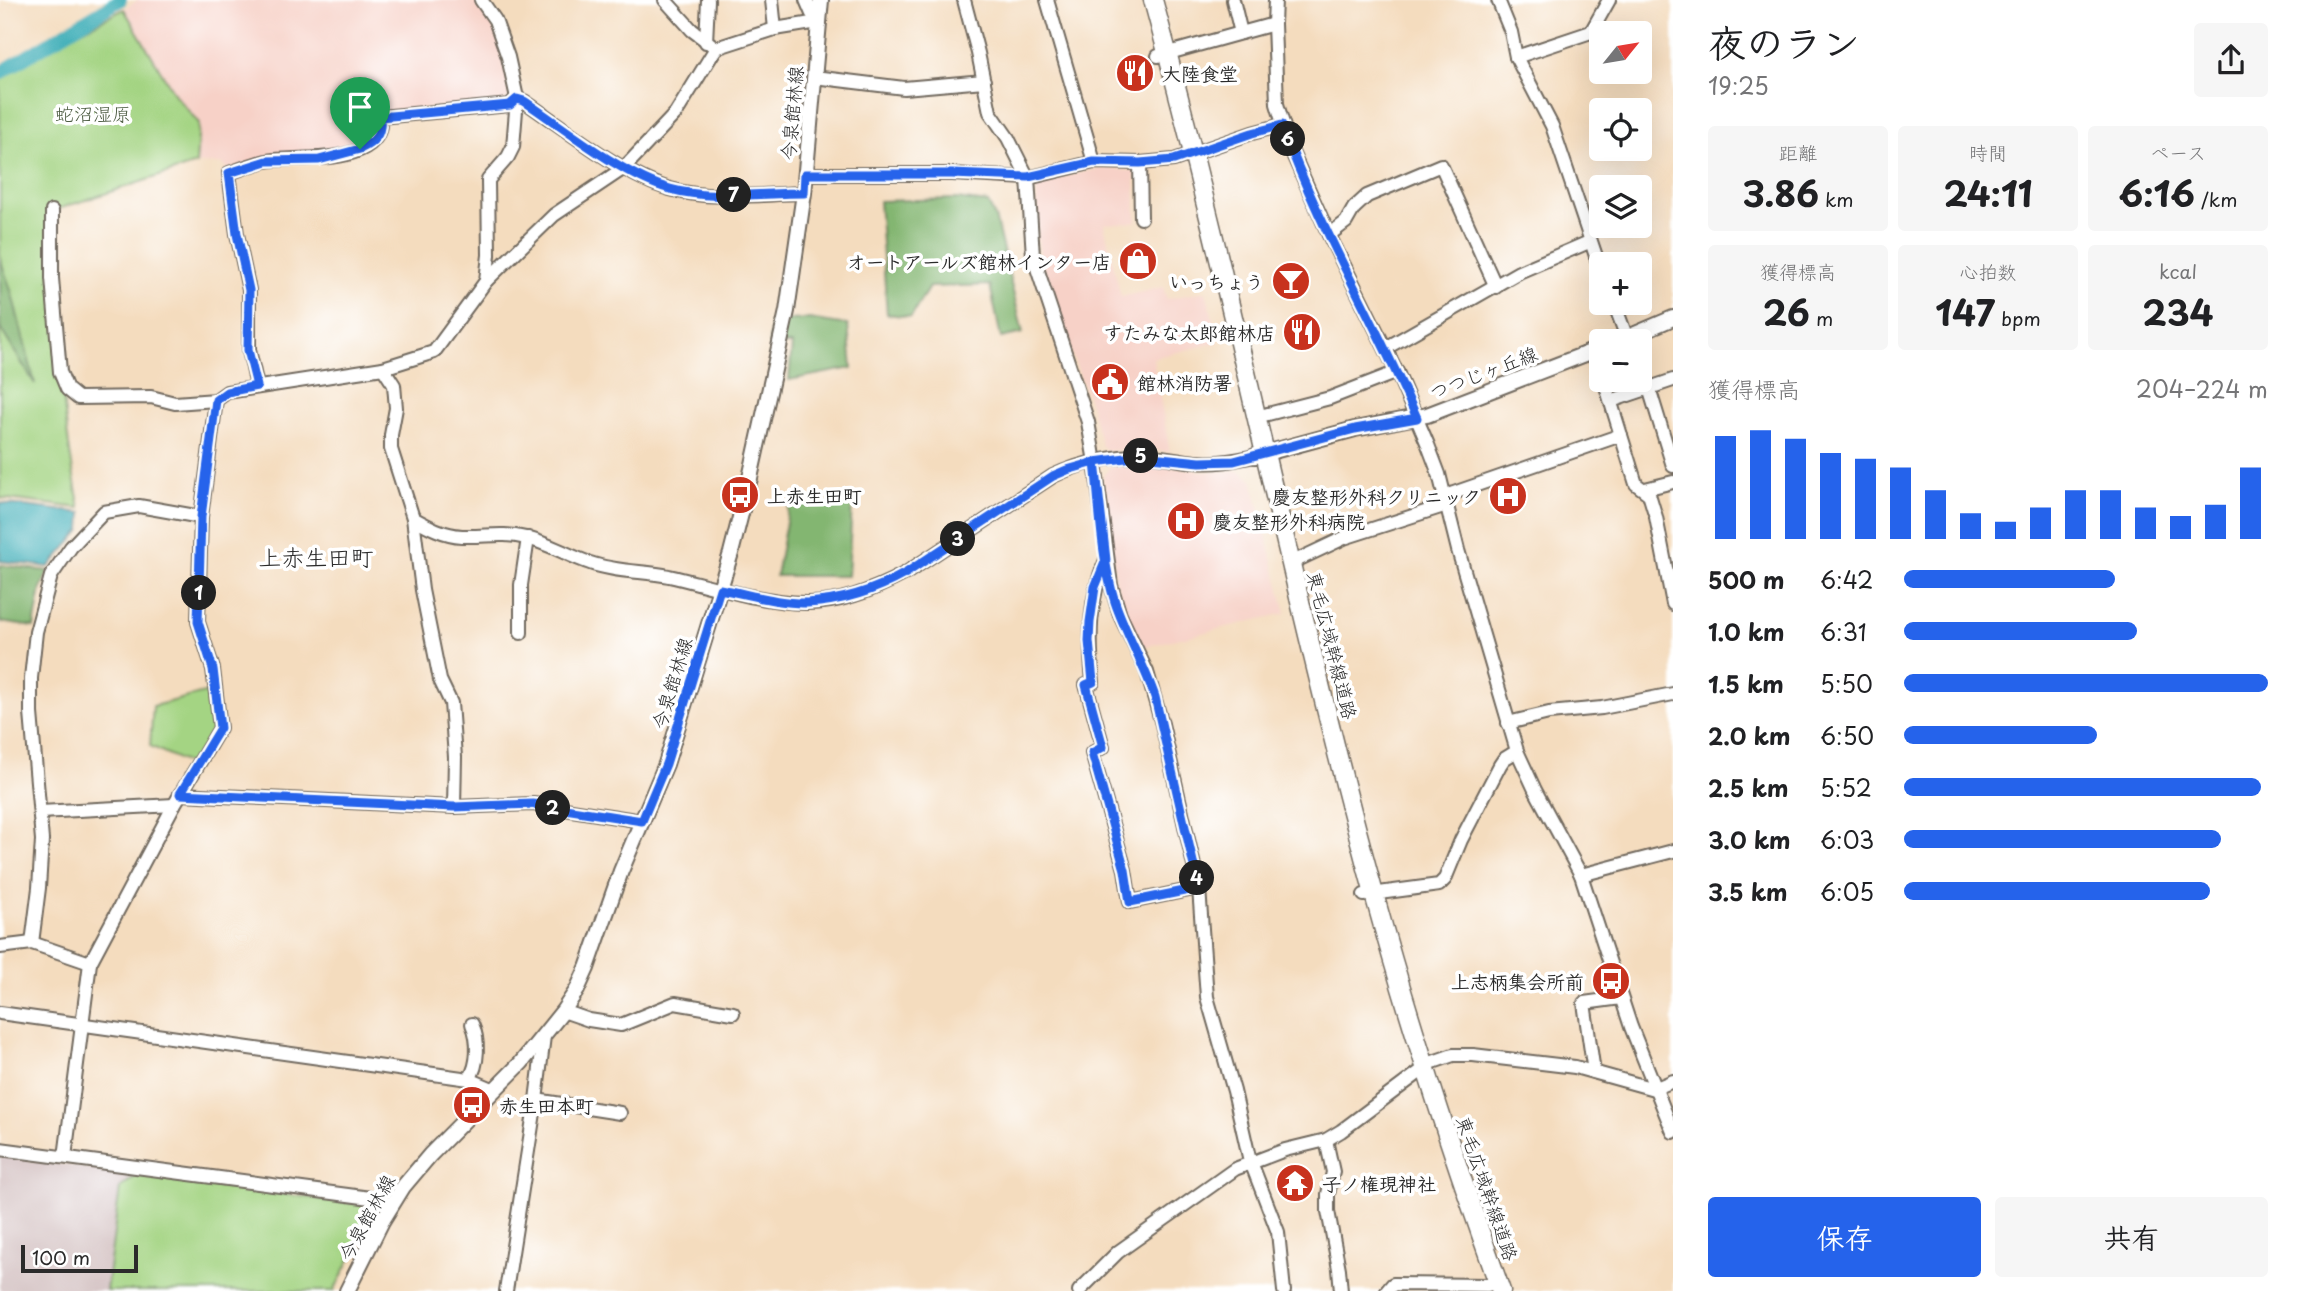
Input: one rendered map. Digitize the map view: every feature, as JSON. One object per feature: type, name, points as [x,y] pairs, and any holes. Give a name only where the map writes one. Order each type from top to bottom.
[{"type":"highway","name":"東毛広域幹線道路","points":[[1142,0],[1162,55]]},
{"type":"highway","name":"東毛広域幹線道路","points":[[1153,0],[1162,55],[1256,417],[1260,455],[1291,564],[1369,894]]},
{"type":"highway","name":"東毛広域幹線道路","points":[[1188,155],[1369,894],[1420,1070],[1462,1182],[1493,1289]]},
{"type":"main road","name":"今泉館林線","points":[[347,1291],[402,1187],[544,1036],[577,990],[613,892],[666,764],[720,589],[750,478],[787,311],[804,193],[821,0]]},
{"type":"main road","points":[[1648,329],[1673,318]]},
{"type":"main road","name":"つつじヶ丘線","points":[[1260,455],[1355,429],[1417,418],[1589,352]]},
{"type":"street","points":[[481,0],[495,20],[508,57],[517,99],[513,147],[488,180],[489,255],[486,281]]},
{"type":"street","points":[[665,0],[692,30],[711,45]]},
{"type":"street","points":[[52,211],[52,278],[60,372],[67,389],[78,398],[151,397],[174,403],[216,400],[227,392],[383,368],[434,352],[486,281],[554,215],[624,168],[676,113],[711,45],[708,0]]},
{"type":"street","points":[[772,0],[775,29]]},
{"type":"street","points":[[806,0],[812,14],[819,19]]},
{"type":"street","points":[[964,0],[990,112],[1008,138],[1028,177],[1033,256],[1090,433],[1106,560],[1115,601],[1155,697],[1199,888],[1206,997],[1234,1091],[1246,1145],[1278,1232],[1284,1291]]},
{"type":"street","points":[[1047,0],[1094,162]]},
{"type":"street","points":[[1233,0],[1241,33]]},
{"type":"street","points":[[1275,0],[1275,83],[1282,125],[1329,235],[1397,372],[1436,466],[1517,751],[1581,875],[1621,998],[1654,1089],[1673,1132]]},
{"type":"street","points":[[1498,0],[1511,32],[1516,57],[1552,126],[1594,252]]},
{"type":"street","points":[[1516,57],[1591,32],[1609,0]]},
{"type":"street","points":[[711,45],[819,19]]},
{"type":"street","points":[[1162,55],[1274,24]]},
{"type":"street","points":[[814,77],[904,88],[984,81]]},
{"type":"street","points":[[517,99],[524,101],[624,168],[672,190],[725,195],[804,193]]},
{"type":"street","points":[[257,386],[248,350],[249,290],[237,234],[229,173],[267,161],[319,160],[360,149],[372,144],[378,135],[380,117],[510,105],[517,99]]},
{"type":"street","points":[[805,174],[1028,177],[1094,162],[1140,163],[1188,155],[1282,125]]},
{"type":"street","points":[[1140,163],[1141,218]]},
{"type":"street","points":[[1329,235],[1346,222],[1354,208],[1367,196],[1441,164],[1496,287]]},
{"type":"street","points":[[1386,348],[1519,272],[1590,242]]},
{"type":"street","points":[[383,368],[394,385],[396,408],[391,449],[413,518],[422,590],[440,681],[451,703],[455,757],[454,807]]},
{"type":"street","points":[[1256,417],[1330,398],[1397,372]]},
{"type":"street","points":[[1652,387],[1673,380]]},
{"type":"street","points":[[1608,392],[1636,484],[1645,489],[1673,482]]},
{"type":"street","points":[[1611,401],[1637,392]]},
{"type":"street","points":[[1650,392],[1673,466]]},
{"type":"street","points":[[65,1157],[90,964],[177,800],[220,728],[213,669],[198,622],[201,517],[216,400]]},
{"type":"street","points":[[1291,564],[1344,538],[1621,435]]},
{"type":"street","points":[[413,518],[435,531],[461,536],[500,533],[528,538],[592,564],[806,603],[883,586],[1053,476],[1067,470],[1095,462],[1141,456],[1219,462],[1260,455]]},
{"type":"street","points":[[1645,489],[1656,517],[1673,604]]},
{"type":"street","points":[[32,943],[41,867],[31,678],[42,604],[51,576],[58,564],[104,512],[139,506],[201,517]]},
{"type":"street","points":[[521,634],[521,586],[528,538]]},
{"type":"street","points":[[1106,560],[1095,587],[1089,641],[1093,682],[1086,685],[1103,747],[1092,753],[1125,870],[1130,902],[1199,888]]},
{"type":"street","points":[[1508,723],[1549,713],[1602,708],[1673,694]]},
{"type":"street","points":[[1369,894],[1439,885],[1445,880],[1461,841],[1500,765],[1517,751]]},
{"type":"street","points":[[40,812],[177,800],[454,807],[533,804],[642,821]]},
{"type":"street","points":[[1581,875],[1673,851]]},
{"type":"street","points":[[0,947],[32,943],[90,964]]},
{"type":"street","points":[[1594,1072],[1584,1003],[1621,998]]},
{"type":"street","points":[[563,1011],[589,1020],[621,1025],[675,1003],[733,1013]]},
{"type":"street","points":[[0,1013],[469,1079],[495,1090]]},
{"type":"street","points":[[469,1079],[477,1043],[471,1024]]},
{"type":"street","points":[[506,1291],[544,1036]]},
{"type":"street","points":[[1079,1291],[1118,1252],[1235,1169],[1285,1150],[1326,1140],[1420,1070],[1443,1058],[1462,1054],[1544,1063],[1594,1072],[1654,1089],[1673,1081]]},
{"type":"street","points":[[536,1100],[620,1113]]},
{"type":"street","points":[[1326,1140],[1333,1172],[1328,1194],[1328,1212],[1341,1291]]},
{"type":"street","points":[[0,1149],[378,1199],[391,1205]]},
{"type":"street","points":[[1387,1291],[1393,1284],[1493,1289]]},
{"type":"shaded area","points":[[138,0],[476,0],[492,24],[499,41],[512,95],[505,101],[376,113],[376,127],[369,140],[326,154],[226,169],[222,164],[196,164],[199,123],[175,95],[124,9]]},
{"type":"shaded area","points":[[1102,168],[1135,171],[1136,222],[1104,224],[1121,297],[1163,287],[1167,299],[1206,291],[1219,342],[1153,358],[1170,452],[1139,448],[1108,451],[1101,445],[1090,404],[1047,286],[1036,222],[1037,186],[1041,182]]},
{"type":"shaded area","name":"慶友整形外科病院","points":[[1130,464],[1208,472],[1240,471],[1252,480],[1286,613],[1143,647],[1128,618],[1116,582],[1103,476],[1110,467]]},
{"type":"shaded area","points":[[0,1156],[374,1206],[376,1209],[334,1291],[0,1291]]},
{"type":"green space","name":"蛇沼湿原","points":[[124,9],[175,95],[199,123],[196,164],[52,211],[63,397],[80,508],[0,498],[0,74],[5,69]]},
{"type":"green space","points":[[956,199],[988,203],[995,217],[1023,333],[1001,338],[990,285],[929,287],[911,317],[887,314],[879,201]]},
{"type":"green space","points":[[0,259],[11,290],[35,384],[0,328]]},
{"type":"green space","points":[[809,319],[848,325],[852,368],[789,380],[792,344],[769,344],[772,321]]},
{"type":"green space","points":[[852,504],[848,576],[776,576],[789,506]]},
{"type":"green space","points":[[0,565],[49,571],[41,588],[34,627],[0,622]]},
{"type":"green space","points":[[216,690],[216,728],[193,766],[150,746],[153,706]]},
{"type":"green space","points":[[137,1175],[374,1206],[376,1209],[334,1291],[106,1291],[120,1188]]},
{"type":"water","points":[[0,503],[82,513],[81,530],[49,567],[0,561]]},
{"type":"waterway","points":[[0,73],[120,0]]},
{"type":"place","name":"大陸食堂","points":[[1135,73]]},
{"type":"place","name":"オートアールズ館林インター店","points":[[1138,261]]},
{"type":"place","name":"いっちょう","points":[[1291,281]]},
{"type":"place","name":"すたみな太郎館林店","points":[[1302,332]]},
{"type":"place","name":"館林消防署","points":[[1110,382]]},
{"type":"place","name":"上赤生田町","points":[[740,495]]},
{"type":"place","name":"慶友整形外科クリニック","points":[[1508,496]]},
{"type":"place","name":"慶友整形外科病院","points":[[1186,521]]},
{"type":"place","name":"上志柄集会所前","points":[[1611,981]]},
{"type":"place","name":"赤生田本町","points":[[472,1105]]},
{"type":"place","name":"子ノ権現神社","points":[[1295,1183]]},
{"type":"district","name":"上赤生田町","points":[[316,556]]},
{"type":"route","points":[[360,149],[319,160],[267,161],[229,173],[237,234],[249,290],[248,350],[257,386],[227,392],[216,400],[201,517],[198,622],[213,669],[220,728],[180,794],[454,807],[533,804],[642,821],[666,764],[720,589],[806,603],[835,599],[883,586],[1053,476],[1095,462],[1111,585],[1120,615],[1155,697],[1199,888],[1130,902],[1125,870],[1092,753],[1103,747],[1086,685],[1093,682],[1090,622],[1095,587],[1106,560],[1095,462],[1141,456],[1200,462],[1234,461],[1355,429],[1417,418],[1386,348],[1303,179],[1282,125],[1174,160],[1140,163],[1094,162],[1028,177],[805,174],[804,193],[751,195],[672,190],[655,184],[624,168],[524,101],[517,99],[510,105],[380,117],[378,135],[372,144],[360,149]]}]
